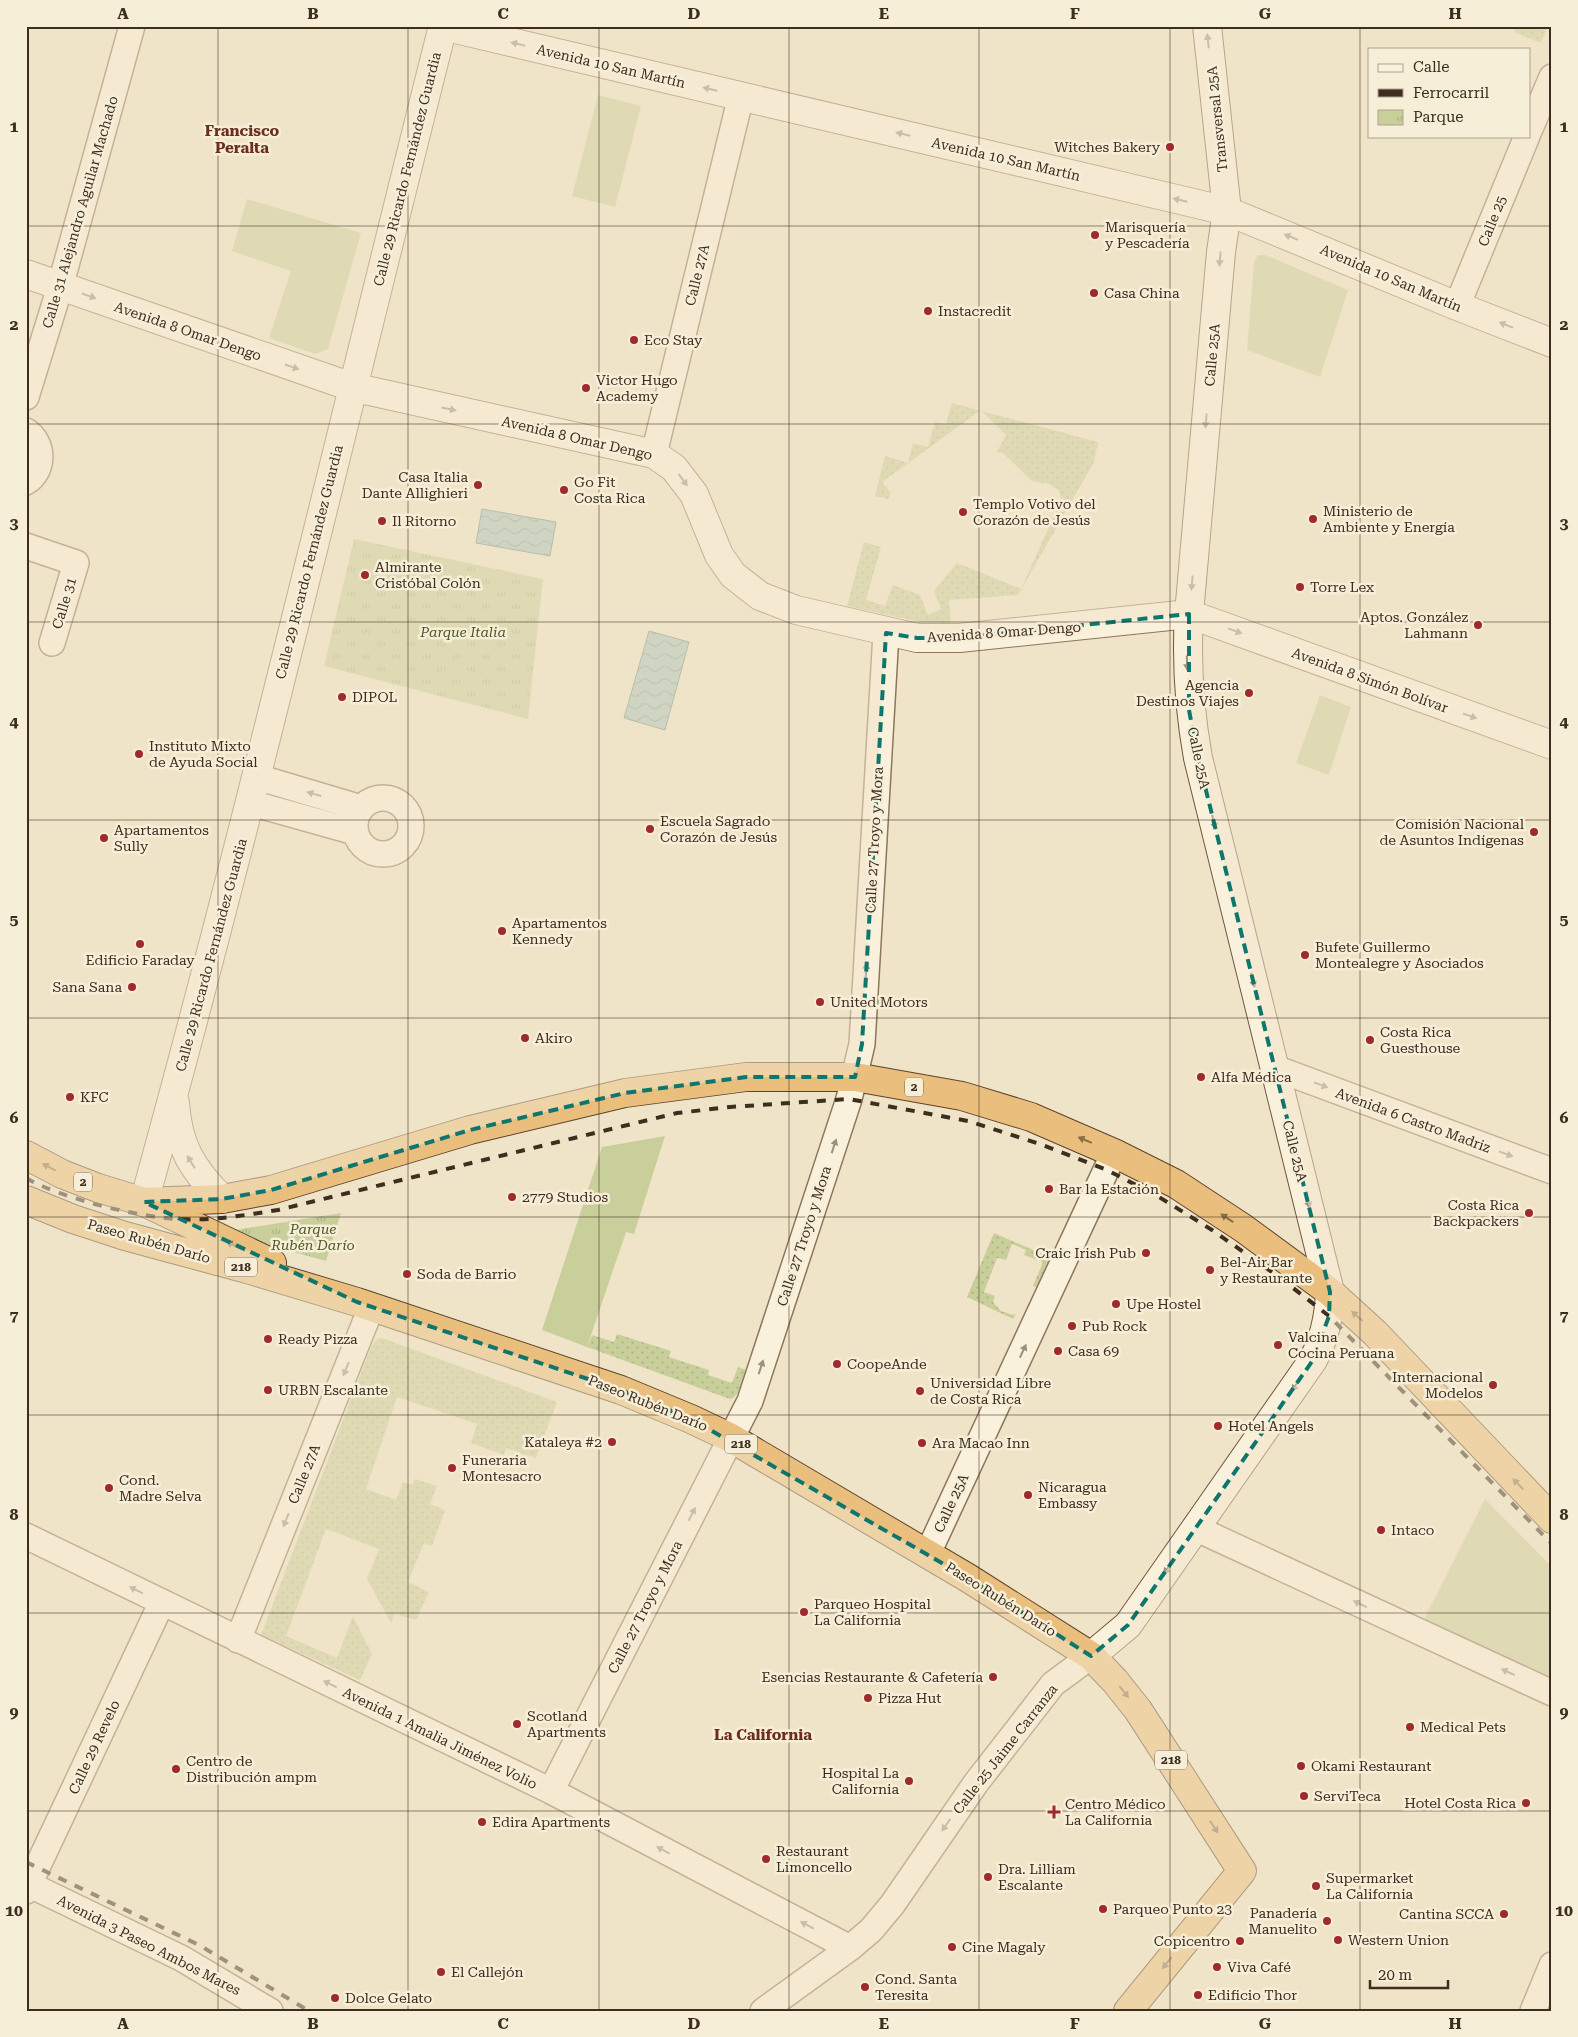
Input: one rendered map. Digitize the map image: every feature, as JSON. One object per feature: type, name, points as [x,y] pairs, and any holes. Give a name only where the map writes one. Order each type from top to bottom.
[{"type":"highway","name":"2","points":[[26,1155],[62,1174],[98,1188],[144,1202],[222,1198],[271,1190],[470,1130],[625,1093],[746,1077],[855,1077],[962,1096],[1031,1117],[1114,1153],[1176,1184],[1243,1228],[1330,1292],[1376,1333],[1552,1519]]},
{"type":"highway","name":"Paseo Rubén Darío","points":[[26,1200],[73,1219],[124,1236],[247,1269],[364,1305],[621,1390],[691,1418],[731,1438],[928,1553],[1091,1656],[1115,1681],[1138,1710],[1242,1871],[1128,2011]]},
{"type":"highway","points":[[144,1202],[364,1305]]},
{"type":"street","name":"Calle 31 Alejandro Aguilar Machado","points":[[26,397],[60,287],[132,26]]},
{"type":"street","name":"Avenida 10 San Martín","points":[[443,26],[1227,211],[1552,343]]},
{"type":"street","name":"Calle 29 Ricardo Fernández Guardia","points":[[144,1202],[174,1097],[254,790],[352,387],[443,26]]},
{"type":"street","name":"Transversal 25A","points":[[1207,26],[1227,211]]},
{"type":"street","points":[[1530,129],[1552,77]]},
{"type":"street","name":"Calle 27A","points":[[654,454],[741,96]]},
{"type":"street","name":"Calle 25","points":[[1457,306],[1526,138]]},
{"type":"street","name":"Calle 25A","points":[[1227,211],[1221,252],[1189,614],[1186,660],[1188,693],[1198,758],[1330,1292]]},
{"type":"street","name":"Avenida 8 Omar Dengo","points":[[26,274],[352,387],[654,454],[674,468],[694,494],[719,554],[733,575],[747,588],[760,596],[796,610],[886,633],[917,638],[959,638],[1189,614]]},
{"type":"street","points":[[26,430],[37,442],[40,452],[36,471],[26,482]]},
{"type":"street","name":"Calle 31","points":[[26,546],[76,563],[52,644]]},
{"type":"street","name":"Avenida 8 Simón Bolívar","points":[[1189,614],[1552,745]]},
{"type":"street","name":"Calle 27 Troyo y Mora","points":[[551,1791],[750,1401],[855,1077],[862,1044],[886,633]]},
{"type":"street","points":[[254,790],[361,808]]},
{"type":"street","points":[[254,790],[355,832],[365,847],[381,854],[398,850],[409,836],[410,828],[407,811],[393,800],[376,799],[361,808],[356,815],[355,832]]},
{"type":"street","name":"Avenida 6 Castro Madriz","points":[[1275,1068],[1552,1171]]},
{"type":"street","name":"Calle 29 Ricardo Fernández Guardia","points":[[174,1097],[177,1126],[186,1154],[202,1178],[222,1198]]},
{"type":"street","name":"Calle 25A","points":[[928,1553],[1114,1153]]},
{"type":"street","name":"Calle 25 Jaime Carranza","points":[[763,2011],[850,1948],[871,1930],[892,1905],[976,1783],[1053,1684],[1091,1656],[1128,1624],[1313,1360],[1322,1344],[1330,1316],[1330,1292]]},
{"type":"street","name":"Calle 27A","points":[[238,1640],[364,1305]]},
{"type":"street","points":[[1195,1528],[1552,1693]]},
{"type":"street","name":"Avenida 1 Amalia Jiménez Volio","points":[[26,1536],[551,1791],[850,1948]]},
{"type":"street","name":"Calle 29 Revelo","points":[[27,1886],[162,1602]]},
{"type":"street","name":"Avenida 3 Paseo Ambos Mares","points":[[27,1886],[181,1958],[270,2011]]},
{"type":"street","points":[[1533,2011],[1552,1965]]},
{"type":"highlighted area","points":[[1189,614],[1189,710],[1198,758],[1330,1292],[1329,1316],[1313,1360],[1128,1625],[1091,1656],[968,1578],[691,1419],[621,1390],[357,1302],[144,1202],[222,1199],[271,1190],[470,1130],[625,1093],[746,1077],[855,1077],[862,1044],[886,633],[917,638],[959,638]]},
{"type":"green space","points":[[1517,26],[1548,26],[1541,43],[1514,32]]},
{"type":"green space","points":[[598,95],[641,106],[615,207],[572,196]]},
{"type":"green space","points":[[247,199],[361,233],[328,349],[315,354],[269,338],[291,271],[232,251]]},
{"type":"green space","points":[[1258,255],[1265,255],[1348,290],[1320,377],[1247,350],[1254,262]]},
{"type":"green space","points":[[952,403],[980,411],[882,482],[891,493],[888,499],[875,496],[885,456],[908,463],[913,443],[928,447],[935,422],[946,424]]},
{"type":"green space","points":[[982,411],[1098,442],[1094,462],[1018,595],[949,600],[951,623],[915,621],[847,606],[864,542],[881,547],[866,600],[885,606],[893,585],[920,595],[928,615],[941,609],[934,591],[957,563],[1021,589],[1056,511],[1064,512],[1059,490],[1049,484],[1032,481],[1002,452],[996,453],[1006,435]]},
{"type":"green space","name":"Parque Italia","points":[[354,539],[543,579],[528,719],[324,666]]},
{"type":"green space","points":[[1320,695],[1351,707],[1329,775],[1296,763]]},
{"type":"green space","points":[[665,1136],[634,1234],[626,1232],[587,1347],[542,1330],[602,1147]]},
{"type":"green space","name":"Parque Rubén Darío","points":[[341,1213],[326,1261],[222,1232]]},
{"type":"green space","points":[[994,1233],[1056,1260],[1041,1289],[1033,1286],[1043,1262],[1024,1255],[1026,1250],[1012,1244],[1006,1260],[997,1258],[984,1292],[995,1296],[993,1302],[1001,1311],[1013,1315],[1016,1313],[1013,1319],[967,1297]]},
{"type":"green space","points":[[617,1334],[671,1351],[669,1357],[709,1370],[708,1375],[732,1383],[738,1367],[746,1370],[738,1393],[732,1399],[727,1398],[587,1347],[592,1335],[614,1342]]},
{"type":"green space","points":[[382,1338],[557,1402],[536,1458],[506,1448],[504,1455],[471,1443],[477,1424],[397,1397],[366,1489],[396,1500],[403,1482],[413,1485],[415,1479],[437,1486],[430,1504],[445,1510],[432,1546],[424,1543],[408,1582],[429,1592],[416,1620],[395,1614],[391,1623],[367,1579],[379,1549],[326,1529],[286,1636],[337,1658],[353,1616],[372,1654],[360,1680],[261,1635],[371,1347],[377,1339]]},
{"type":"green space","points":[[1485,1499],[1552,1567],[1552,1682],[1421,1625]]},
{"type":"water","points":[[482,509],[556,522],[550,556],[476,543]]},
{"type":"water","points":[[649,631],[689,642],[665,730],[624,718]]},
{"type":"railway","points":[[26,1178],[59,1193],[101,1206],[163,1218],[204,1219],[278,1210],[677,1113],[730,1107],[849,1099],[968,1121],[1040,1144],[1107,1170],[1159,1197],[1212,1230],[1279,1277],[1329,1316],[1552,1544]]},
{"type":"railway","points":[[26,1862],[199,1945],[309,2011]]},
{"type":"place","name":"Witches Bakery","points":[[1170,147]]},
{"type":"place","name":"Marisquería y Pescadería","points":[[1095,235]]},
{"type":"place","name":"Casa China","points":[[1094,293]]},
{"type":"place","name":"Instacredit","points":[[928,311]]},
{"type":"place","name":"Eco Stay","points":[[634,340]]},
{"type":"place","name":"Victor Hugo Academy","points":[[586,388]]},
{"type":"place","name":"Casa Italia Dante Allighieri","points":[[478,485]]},
{"type":"place","name":"Go Fit Costa Rica","points":[[564,490]]},
{"type":"place","name":"Templo Votivo del Corazón de Jesús","points":[[963,512]]},
{"type":"place","name":"Ministerio de Ambiente y Energía","points":[[1313,519]]},
{"type":"place","name":"Il Ritorno","points":[[382,521]]},
{"type":"place","name":"Almirante Cristóbal Colón","points":[[365,575]]},
{"type":"place","name":"Torre Lex","points":[[1300,587]]},
{"type":"place","name":"Aptos. González Lahmann","points":[[1478,625]]},
{"type":"place","name":"Agencia Destinos Viajes","points":[[1249,693]]},
{"type":"place","name":"DIPOL","points":[[342,697]]},
{"type":"place","name":"Instituto Mixto de Ayuda Social","points":[[139,754]]},
{"type":"place","name":"Escuela Sagrado Corazón de Jesús","points":[[650,829]]},
{"type":"place","name":"Comisión Nacional de Asuntos Indígenas","points":[[1534,832]]},
{"type":"place","name":"Apartamentos Sully","points":[[104,838]]},
{"type":"place","name":"Apartamentos Kennedy","points":[[502,931]]},
{"type":"place","name":"Edificio Faraday","points":[[140,944]]},
{"type":"place","name":"Bufete Guillermo Montealegre y Asociados","points":[[1305,955]]},
{"type":"place","name":"Sana Sana","points":[[132,987]]},
{"type":"place","name":"United Motors","points":[[820,1002]]},
{"type":"place","name":"Akiro","points":[[525,1038]]},
{"type":"place","name":"Costa Rica Guesthouse","points":[[1370,1040]]},
{"type":"place","name":"Alfa Médica","points":[[1201,1077]]},
{"type":"place","name":"KFC","points":[[70,1097]]},
{"type":"place","name":"Bar la Estación","points":[[1049,1189]]},
{"type":"place","name":"2779 Studios","points":[[512,1197]]},
{"type":"place","name":"Costa Rica Backpackers","points":[[1529,1213]]},
{"type":"place","name":"Craic Irish Pub","points":[[1146,1253]]},
{"type":"place","name":"Bel-Air Bar y Restaurante","points":[[1210,1270]]},
{"type":"place","name":"Soda de Barrio","points":[[407,1274]]},
{"type":"place","name":"Upe Hostel","points":[[1116,1304]]},
{"type":"place","name":"Pub Rock","points":[[1072,1326]]},
{"type":"place","name":"Ready Pizza","points":[[268,1339]]},
{"type":"place","name":"Valcina Cocina Peruana","points":[[1278,1345]]},
{"type":"place","name":"Casa 69","points":[[1058,1351]]},
{"type":"place","name":"CoopeAnde","points":[[837,1364]]},
{"type":"place","name":"Internacional Modelos","points":[[1493,1385]]},
{"type":"place","name":"URBN Escalante","points":[[268,1390]]},
{"type":"place","name":"Universidad Libre de Costa Rica","points":[[920,1391]]},
{"type":"place","name":"Hotel Angels","points":[[1218,1426]]},
{"type":"place","name":"Kataleya #2","points":[[612,1442]]},
{"type":"place","name":"Ara Macao Inn","points":[[922,1443]]},
{"type":"place","name":"Funeraria Montesacro","points":[[452,1468]]},
{"type":"place","name":"Cond. Madre Selva","points":[[109,1488]]},
{"type":"place","name":"Nicaragua Embassy","points":[[1028,1495]]},
{"type":"place","name":"Intaco","points":[[1381,1530]]},
{"type":"place","name":"Parqueo Hospital La California","points":[[804,1612]]},
{"type":"place","name":"Esencias Restaurante & Cafetería","points":[[993,1677]]},
{"type":"place","name":"Pizza Hut","points":[[868,1698]]},
{"type":"place","name":"Scotland Apartments","points":[[517,1724]]},
{"type":"place","name":"Medical Pets","points":[[1410,1727]]},
{"type":"place","name":"Okami Restaurant","points":[[1301,1766]]},
{"type":"place","name":"Centro de Distribución ampm","points":[[176,1769]]},
{"type":"place","name":"Hospital La California","points":[[909,1781]]},
{"type":"place","name":"ServiTeca","points":[[1304,1796]]},
{"type":"place","name":"Hotel Costa Rica","points":[[1526,1803]]},
{"type":"place","name":"Centro Médico La California","points":[[1054,1812]]},
{"type":"place","name":"Edira Apartments","points":[[482,1822]]},
{"type":"place","name":"Restaurant Limoncello","points":[[766,1859]]},
{"type":"place","name":"Dra. Lilliam Escalante","points":[[988,1877]]},
{"type":"place","name":"Supermarket La California","points":[[1316,1886]]},
{"type":"place","name":"Parqueo Punto 23","points":[[1103,1909]]},
{"type":"place","name":"Cantina SCCA","points":[[1504,1914]]},
{"type":"place","name":"Panadería Manuelito","points":[[1327,1921]]},
{"type":"place","name":"Western Union","points":[[1338,1940]]},
{"type":"place","name":"Copicentro","points":[[1240,1941]]},
{"type":"place","name":"Cine Magaly","points":[[952,1947]]},
{"type":"place","name":"Viva Café","points":[[1217,1967]]},
{"type":"place","name":"El Callejón","points":[[441,1972]]},
{"type":"place","name":"Cond. Santa Teresita","points":[[865,1987]]},
{"type":"place","name":"Edificio Thor","points":[[1198,1995]]},
{"type":"place","name":"Dolce Gelato","points":[[335,1998]]},
{"type":"district","name":"Francisco Peralta","points":[[242,140]]},
{"type":"district","name":"La California","points":[[763,1735]]}]
